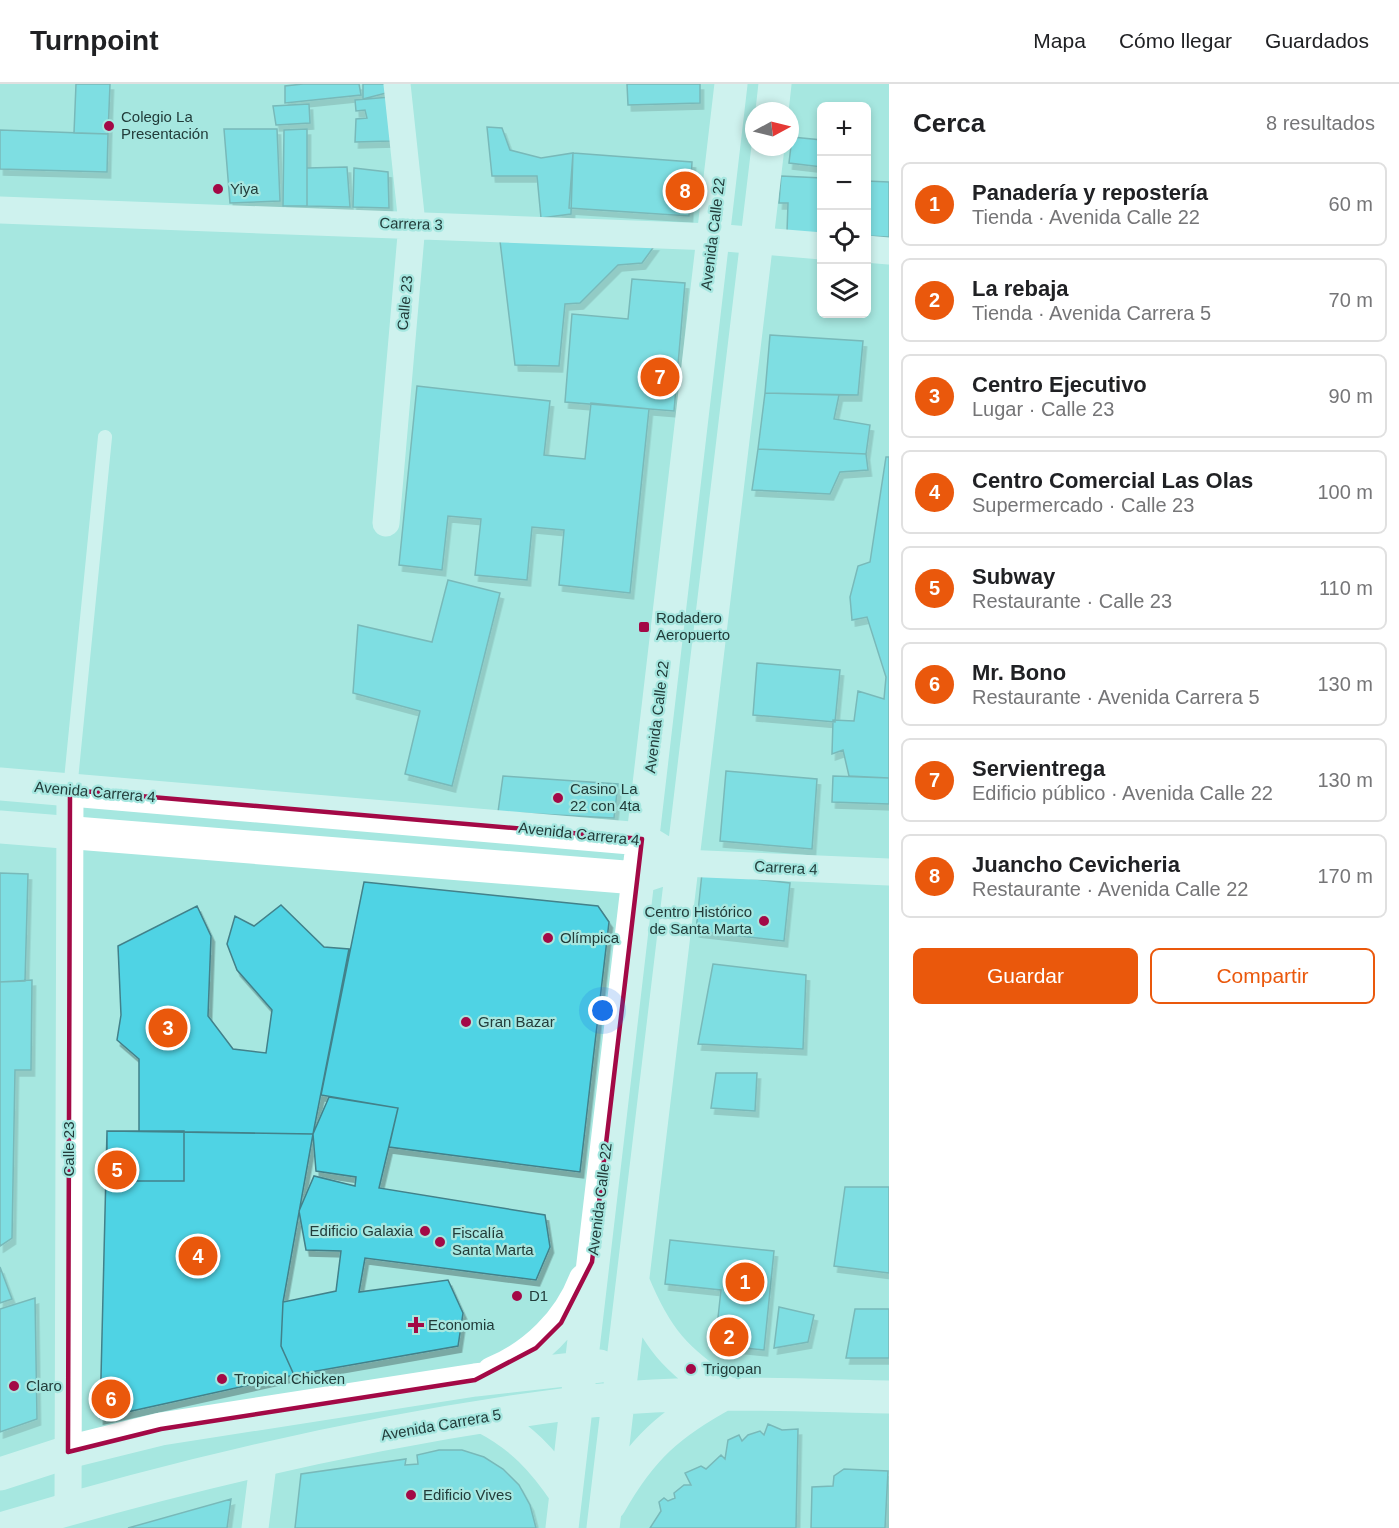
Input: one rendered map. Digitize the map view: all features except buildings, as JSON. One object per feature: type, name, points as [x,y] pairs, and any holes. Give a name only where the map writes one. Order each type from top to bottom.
[{"type":"main road","name":"Avenida Calle 22","points":[[562,1528],[731,84]]},
{"type":"main road","points":[[773,102],[775,84]]},
{"type":"main road","points":[[604,1521],[767,156]]},
{"type":"main road","name":"Avenida Carrera 4","points":[[0,784],[642,839],[682,863]]},
{"type":"main road","points":[[0,827],[637,878],[682,863]]},
{"type":"main road","points":[[475,1380],[507,1367],[536,1348],[561,1323],[580,1294],[592,1262]]},
{"type":"main road","points":[[604,1521],[627,1475],[654,1442],[688,1414],[726,1393],[694,1373],[668,1347],[647,1317],[633,1282]]},
{"type":"main road","points":[[0,1474],[68,1452],[161,1429],[475,1380],[623,1364]]},
{"type":"main road","name":"Avenida Carrera 5","points":[[4,1528],[264,1457],[484,1417],[576,1403],[726,1393],[889,1397]]},
{"type":"main road","points":[[484,1417],[523,1440],[566,1494]]},
{"type":"street","name":"Calle 23","points":[[386,523],[412,224],[397,84]]},
{"type":"street","name":"Carrera 3","points":[[0,210],[713,237],[817,246]]},
{"type":"street","points":[[871,249],[889,251]]},
{"type":"street","name":"Calle 23","points":[[68,1509],[70,790]]},
{"type":"street","name":"Carrera 4","points":[[682,863],[889,872]]},
{"type":"street","points":[[255,1528],[264,1457]]},
{"type":"lane","points":[[70,790],[105,437]]},
{"type":"highlighted area","points":[[70,790],[642,839],[592,1262],[561,1323],[536,1348],[475,1380],[161,1429],[68,1452]]},
{"type":"place","name":"Colegio La Presentación","points":[[109,126]]},
{"type":"place","name":"Yiya","points":[[218,189]]},
{"type":"place","name":"Juancho Cevicheria","points":[[685,191]]},
{"type":"place","name":"Servientrega","points":[[660,377]]},
{"type":"place","name":"Rodadero Aeropuerto","points":[[644,627]]},
{"type":"place","name":"Casino La 22 con 4ta","points":[[558,798]]},
{"type":"place","name":"Centro Histórico de Santa Marta","points":[[764,921]]},
{"type":"place","name":"Olímpica","points":[[548,938]]},
{"type":"place","name":"Gran Bazar","points":[[466,1022]]},
{"type":"place","name":"Centro Ejecutivo","points":[[168,1028]]},
{"type":"place","name":"Subway","points":[[117,1170]]},
{"type":"place","name":"Edificio Galaxia","points":[[425,1231]]},
{"type":"place","name":"Fiscalía Santa Marta","points":[[440,1242]]},
{"type":"place","name":"Centro Comercial Las Olas","points":[[198,1256]]},
{"type":"place","name":"Panadería y repostería","points":[[745,1282]]},
{"type":"place","name":"D1","points":[[517,1296]]},
{"type":"place","name":"Economia","points":[[416,1325]]},
{"type":"place","name":"La rebaja","points":[[729,1337]]},
{"type":"place","name":"Trigopan","points":[[691,1369]]},
{"type":"place","name":"Tropical Chicken","points":[[222,1379]]},
{"type":"place","name":"Claro","points":[[14,1386]]},
{"type":"place","name":"Mr. Bono","points":[[111,1399]]},
{"type":"place","name":"Edificio Vives","points":[[411,1495]]}]
